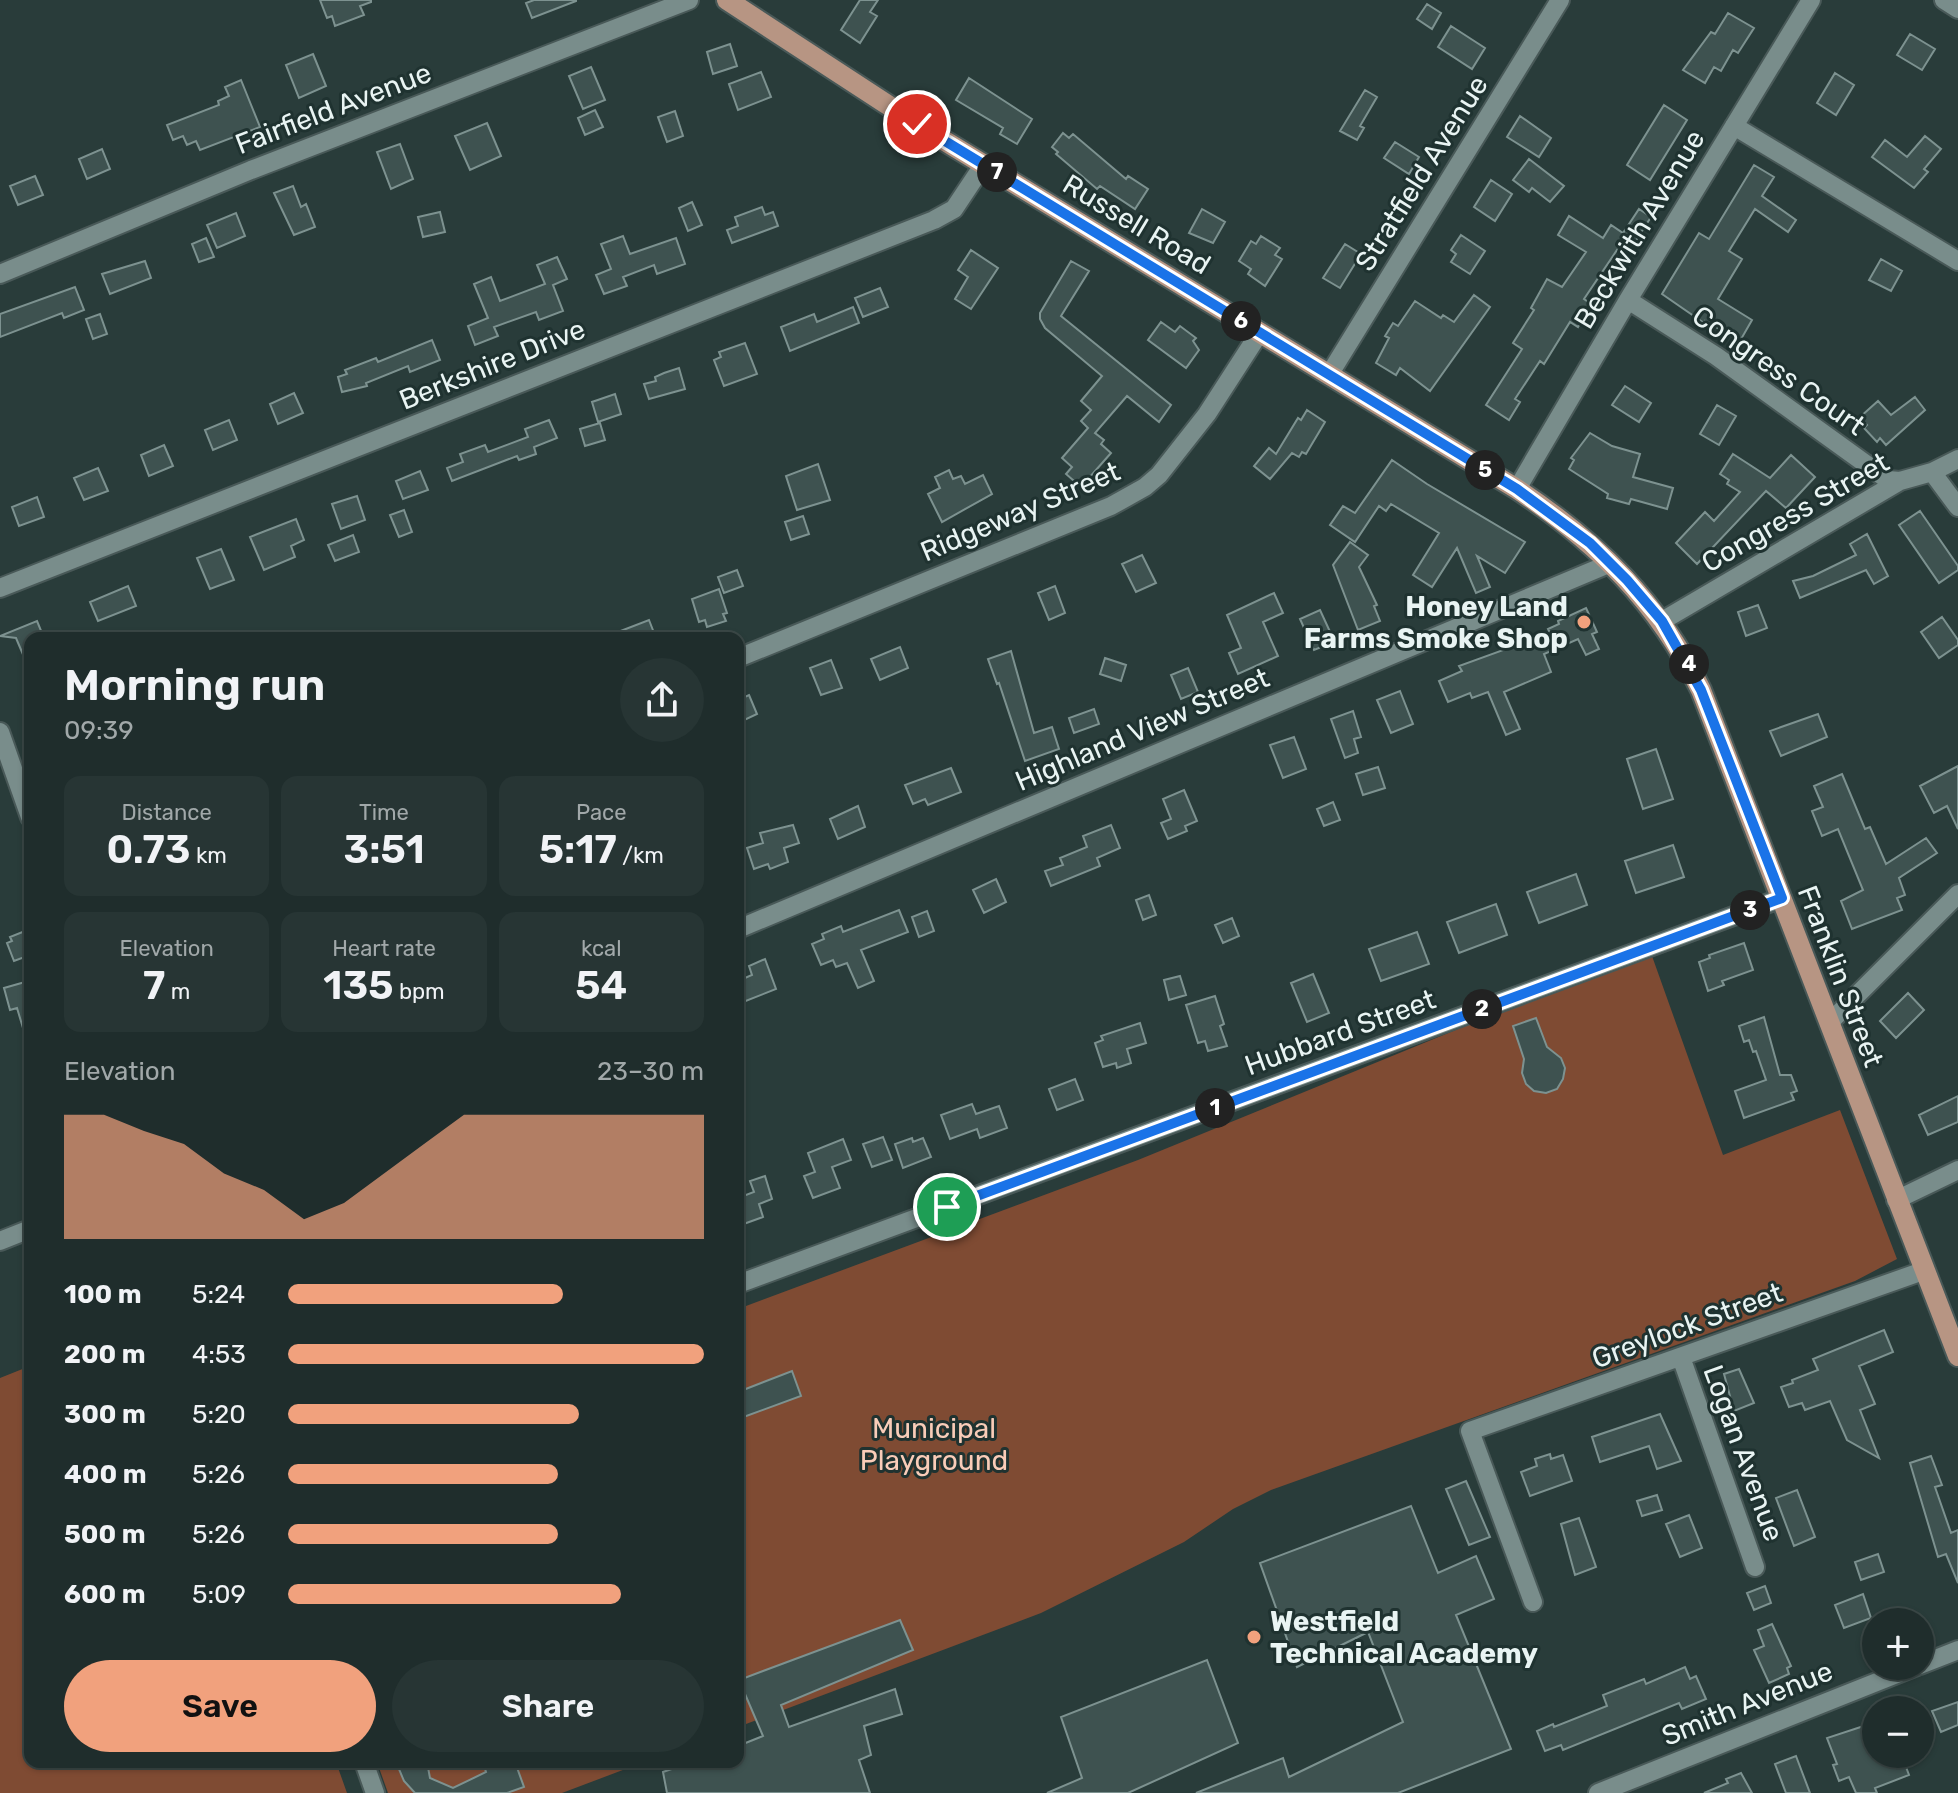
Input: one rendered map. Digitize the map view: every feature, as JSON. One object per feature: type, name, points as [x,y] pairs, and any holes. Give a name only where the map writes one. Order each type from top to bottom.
[{"type":"main road","name":"Russell Road","points":[[727,0],[984,164],[1517,489],[1567,524],[1611,563],[1662,621]]},
{"type":"main road","name":"Franklin Street","points":[[1662,621],[1701,690],[1958,1356]]},
{"type":"street","name":"Fairfield Avenue","points":[[0,274],[265,164],[689,0]]},
{"type":"street","name":"Stratfield Avenue","points":[[1329,375],[1560,0]]},
{"type":"street","name":"Beckwith Avenue","points":[[1517,489],[1811,0]]},
{"type":"street","points":[[1944,0],[1958,9]]},
{"type":"street","points":[[1734,126],[1958,261]]},
{"type":"street","name":"Berkshire Drive","points":[[0,588],[934,220],[954,209],[984,164]]},
{"type":"street","name":"Congress Court","points":[[1628,300],[1716,356],[1888,480],[1900,481]]},
{"type":"street","name":"Ridgeway Street","points":[[744,656],[1111,506],[1145,487],[1192,435],[1260,332]]},
{"type":"street","name":"Congress Street","points":[[1662,621],[1900,481],[1932,472],[1958,459]]},
{"type":"street","points":[[1932,472],[1958,507]]},
{"type":"street","name":"Highland View Street","points":[[744,926],[1611,563]]},
{"type":"street","points":[[0,732],[24,800]]},
{"type":"street","points":[[1829,1023],[1958,894]]},
{"type":"street","name":"Hubbard Street","points":[[744,1282],[1782,898]]},
{"type":"street","points":[[1896,1200],[1958,1170]]},
{"type":"street","points":[[0,1241],[24,1231]]},
{"type":"street","name":"Greylock Street","points":[[1533,1602],[1470,1431],[1923,1271]]},
{"type":"street","name":"Logan Avenue","points":[[1681,1357],[1755,1567]]},
{"type":"street","name":"Smith Avenue","points":[[1934,1659],[1958,1650]]},
{"type":"street","name":"Smith Avenue","points":[[1598,1793],[1880,1680]]},
{"type":"street","points":[[366,1768],[375,1793]]},
{"type":"green space","name":"Municipal Playground","points":[[1652,956],[1723,1155],[1840,1110],[1897,1259],[1855,1281],[1271,1490],[1233,1509],[1184,1542],[1041,1613],[744,1725],[744,1307],[1138,1160],[1546,993]]},
{"type":"green space","points":[[24,1368],[24,1768],[338,1768],[347,1793],[0,1793],[0,1378]]},
{"type":"green space","points":[[379,1768],[628,1768],[562,1793],[388,1793]]},
{"type":"building","points":[[320,0],[371,2],[360,6],[364,15],[335,26],[332,16],[327,18]]},
{"type":"building","points":[[534,0],[576,1],[532,18],[526,3]]},
{"type":"building","points":[[860,0],[878,0],[870,12],[877,16],[860,43],[841,30]]},
{"type":"building","points":[[1427,4],[1441,13],[1432,29],[1417,19]]},
{"type":"building","points":[[1728,13],[1754,28],[1738,53],[1733,50],[1721,71],[1714,67],[1705,83],[1683,70],[1711,32],[1715,34]]},
{"type":"building","points":[[1451,26],[1485,48],[1472,69],[1438,47]]},
{"type":"building","points":[[1910,34],[1935,49],[1922,70],[1897,55]]},
{"type":"building","points":[[730,44],[737,66],[713,74],[707,52]]},
{"type":"building","points":[[313,54],[326,86],[299,98],[286,65]]},
{"type":"building","points":[[591,67],[605,100],[583,109],[569,76]]},
{"type":"building","points":[[761,72],[771,97],[738,110],[729,84]]},
{"type":"building","points":[[1835,73],[1854,85],[1836,115],[1817,103]]},
{"type":"building","points":[[969,78],[1032,119],[1017,144],[1000,134],[1003,128],[956,100]]},
{"type":"building","points":[[241,80],[260,127],[200,150],[196,141],[187,145],[183,136],[173,140],[167,125],[219,105],[218,101],[229,96],[225,87]]},
{"type":"building","points":[[1365,90],[1377,97],[1360,126],[1364,128],[1357,140],[1340,131]]},
{"type":"building","points":[[1664,105],[1687,120],[1650,180],[1627,165]]},
{"type":"building","points":[[595,110],[603,127],[585,135],[578,118]]},
{"type":"building","points":[[675,111],[683,136],[667,142],[658,117]]},
{"type":"building","points":[[1520,116],[1551,138],[1539,157],[1507,137]]},
{"type":"building","points":[[487,123],[501,156],[470,170],[455,136]]},
{"type":"building","points":[[1063,133],[1069,138],[1073,134],[1126,179],[1128,176],[1148,189],[1135,209],[1100,186],[1097,189],[1056,154],[1058,152],[1052,147]]},
{"type":"building","points":[[1925,136],[1941,149],[1924,169],[1928,172],[1914,188],[1872,157],[1885,140],[1907,157]]},
{"type":"building","points":[[1395,142],[1419,157],[1409,174],[1384,158]]},
{"type":"building","points":[[400,144],[413,179],[391,189],[377,152]]},
{"type":"building","points":[[102,149],[110,169],[87,179],[79,159]]},
{"type":"building","points":[[1529,159],[1564,186],[1550,202],[1532,188],[1529,192],[1513,180]]},
{"type":"building","points":[[1754,165],[1774,177],[1762,196],[1796,220],[1788,232],[1755,209],[1729,251],[1742,259],[1718,299],[1752,320],[1740,341],[1704,323],[1662,294],[1699,233],[1709,239]]},
{"type":"building","points":[[35,176],[43,195],[18,205],[10,186]]},
{"type":"building","points":[[1491,180],[1512,194],[1495,221],[1474,207]]},
{"type":"building","points":[[293,186],[301,207],[306,204],[315,227],[294,235],[274,193]]},
{"type":"building","points":[[692,202],[702,225],[688,231],[679,208]]},
{"type":"building","points":[[762,207],[765,215],[773,212],[778,226],[732,243],[727,230],[738,226],[735,217]]},
{"type":"building","points":[[1202,209],[1225,222],[1213,243],[1189,233]]},
{"type":"building","points":[[1639,209],[1651,217],[1626,256],[1617,250],[1584,299],[1591,304],[1578,327],[1570,322],[1544,364],[1540,361],[1515,399],[1520,402],[1509,420],[1486,405],[1522,349],[1513,343],[1534,310],[1531,308],[1547,279],[1562,287],[1586,252],[1558,235],[1569,216],[1603,238],[1611,225],[1623,233]]},
{"type":"building","points":[[440,212],[445,232],[423,237],[418,217]]},
{"type":"building","points":[[236,213],[245,236],[217,248],[207,225]]},
{"type":"building","points":[[1461,235],[1485,251],[1470,274],[1451,262],[1456,254],[1451,250]]},
{"type":"building","points":[[623,236],[630,254],[676,238],[685,264],[657,274],[654,265],[623,277],[627,286],[604,294],[596,275],[611,269],[601,244]]},
{"type":"building","points":[[1261,236],[1280,248],[1275,255],[1282,259],[1265,286],[1248,274],[1251,269],[1239,261],[1251,241],[1256,244]]},
{"type":"building","points":[[206,238],[214,257],[199,262],[192,244]]},
{"type":"building","points":[[1345,244],[1361,254],[1340,288],[1323,278]]},
{"type":"building","points":[[971,250],[998,268],[971,309],[955,299],[968,277],[958,270]]},
{"type":"building","points":[[557,257],[567,279],[553,285],[563,311],[539,320],[536,312],[494,327],[498,336],[475,345],[468,326],[488,318],[474,284],[491,277],[500,301],[545,284],[537,265]]},
{"type":"building","points":[[1881,259],[1902,271],[1891,291],[1869,280]]},
{"type":"building","points":[[145,261],[151,278],[110,294],[102,274]]},
{"type":"building","points":[[1071,261],[1089,271],[1061,316],[1171,405],[1159,422],[1127,396],[1095,433],[1104,440],[1101,444],[1111,453],[1081,487],[1066,474],[1072,467],[1062,458],[1088,428],[1081,421],[1091,410],[1081,401],[1102,376],[1045,328],[1040,319],[1040,313]]},
{"type":"building","points":[[75,287],[84,310],[64,318],[62,313],[0,337],[0,314]]},
{"type":"building","points":[[880,288],[888,307],[863,317],[855,298]]},
{"type":"building","points":[[1474,295],[1490,307],[1430,391],[1400,368],[1396,375],[1376,363],[1393,323],[1398,326],[1415,301],[1441,318],[1443,315],[1454,322]]},
{"type":"building","points":[[853,307],[859,323],[790,351],[781,327],[814,314],[817,322]]},
{"type":"building","points":[[100,314],[107,334],[93,339],[86,319]]},
{"type":"building","points":[[1161,322],[1175,332],[1180,326],[1196,338],[1193,341],[1199,350],[1186,368],[1148,340]]},
{"type":"building","points":[[432,340],[440,360],[410,372],[408,366],[366,383],[367,386],[342,392],[338,377],[347,374],[345,370],[376,358],[378,362]]},
{"type":"building","points":[[745,343],[757,374],[724,386],[714,360],[721,357],[719,352]]},
{"type":"building","points":[[679,368],[685,389],[649,399],[644,384]]},
{"type":"building","points":[[1625,386],[1651,403],[1639,422],[1612,405]]},
{"type":"building","points":[[294,393],[303,413],[278,424],[270,404]]},
{"type":"building","points":[[615,394],[621,414],[598,422],[592,402]]},
{"type":"building","points":[[1915,397],[1925,410],[1886,445],[1880,438],[1877,442],[1864,428],[1867,425],[1860,417],[1878,401],[1891,415]]},
{"type":"building","points":[[1717,405],[1736,416],[1719,445],[1700,434]]},
{"type":"building","points":[[1307,410],[1325,422],[1306,454],[1302,452],[1299,457],[1292,453],[1270,479],[1254,466],[1269,448],[1276,454],[1298,418],[1301,420]]},
{"type":"building","points":[[229,420],[237,440],[213,450],[205,430]]},
{"type":"building","points":[[549,420],[557,438],[534,447],[536,454],[519,460],[517,456],[452,481],[447,468],[463,462],[460,454],[485,445],[488,452],[528,437],[525,429]]},
{"type":"building","points":[[600,423],[605,440],[585,446],[580,429]]},
{"type":"building","points":[[1590,433],[1612,446],[1640,454],[1633,477],[1673,488],[1667,509],[1631,499],[1629,504],[1607,498],[1608,494],[1569,469],[1574,460],[1571,458]]},
{"type":"building","points":[[164,445],[173,466],[149,476],[141,455]]},
{"type":"building","points":[[1733,454],[1770,478],[1791,455],[1815,477],[1786,508],[1766,491],[1697,564],[1676,543],[1705,512],[1714,521],[1740,492],[1727,484],[1729,480],[1720,474]]},
{"type":"building","points":[[1392,460],[1525,542],[1505,573],[1477,556],[1490,587],[1476,593],[1457,548],[1432,587],[1413,575],[1439,533],[1391,504],[1386,511],[1379,506],[1355,542],[1330,525],[1343,506],[1355,513]]},
{"type":"building","points":[[818,464],[830,500],[797,510],[786,476]]},
{"type":"building","points":[[98,468],[108,491],[84,500],[74,478]]},
{"type":"building","points":[[949,470],[953,479],[961,476],[965,484],[983,475],[992,494],[942,522],[928,494],[940,488],[935,477]]},
{"type":"building","points":[[420,471],[428,490],[403,499],[396,481]]},
{"type":"building","points":[[357,496],[365,520],[341,529],[332,504]]},
{"type":"building","points":[[37,497],[44,517],[19,526],[12,507]]},
{"type":"building","points":[[404,510],[412,532],[399,537],[390,515]]},
{"type":"building","points":[[1920,511],[1958,566],[1958,570],[1939,583],[1899,525]]},
{"type":"building","points":[[803,516],[809,534],[791,540],[785,522]]},
{"type":"building","points":[[296,519],[304,540],[291,546],[295,557],[264,570],[250,537]]},
{"type":"building","points":[[1867,534],[1888,576],[1874,584],[1866,570],[1800,598],[1793,581],[1813,576],[1856,555],[1850,544]]},
{"type":"building","points":[[353,535],[359,552],[335,561],[328,545]]},
{"type":"building","points":[[1350,542],[1368,555],[1359,567],[1377,605],[1374,606],[1380,621],[1358,630],[1333,565]]},
{"type":"building","points":[[221,549],[234,580],[210,589],[197,558]]},
{"type":"building","points":[[1142,555],[1156,583],[1136,592],[1122,564]]},
{"type":"building","points":[[737,570],[743,586],[724,593],[718,577]]},
{"type":"building","points":[[128,586],[136,606],[98,621],[90,602]]},
{"type":"building","points":[[1055,586],[1065,613],[1049,620],[1038,593]]},
{"type":"building","points":[[719,589],[727,613],[723,614],[726,621],[707,627],[705,620],[699,622],[692,599]]},
{"type":"building","points":[[1274,593],[1283,613],[1263,622],[1278,656],[1238,674],[1229,653],[1241,648],[1227,615]]},
{"type":"building","points":[[1758,605],[1767,628],[1746,636],[1738,612]]},
{"type":"building","points":[[1586,608],[1597,632],[1592,634],[1599,649],[1586,655],[1578,639],[1544,654],[1551,672],[1504,692],[1520,729],[1506,735],[1488,692],[1472,698],[1470,693],[1448,702],[1439,681],[1462,671],[1459,666],[1550,633],[1548,629],[1559,624],[1558,621]]},
{"type":"building","points":[[1320,610],[1332,636],[1327,638],[1329,644],[1314,650],[1300,619]]},
{"type":"building","points":[[1942,617],[1958,640],[1958,645],[1939,658],[1921,632]]},
{"type":"building","points":[[649,620],[654,632],[618,632]]},
{"type":"building","points":[[37,621],[42,632],[24,632],[24,657],[16,638],[0,636]]},
{"type":"building","points":[[900,647],[908,668],[880,680],[871,659]]},
{"type":"building","points":[[1011,651],[1034,733],[1052,727],[1059,749],[1025,761],[988,659]]},
{"type":"building","points":[[1105,658],[1126,665],[1121,681],[1100,674]]},
{"type":"building","points":[[831,660],[842,688],[821,695],[810,668]]},
{"type":"building","points":[[1188,668],[1198,692],[1181,699],[1171,675]]},
{"type":"building","points":[[1400,691],[1413,724],[1391,733],[1377,700]]},
{"type":"building","points":[[749,695],[757,714],[744,720],[744,697]]},
{"type":"building","points":[[1094,709],[1099,724],[1074,733],[1069,718]]},
{"type":"building","points":[[1353,711],[1361,737],[1354,739],[1358,753],[1345,758],[1331,719]]},
{"type":"building","points":[[1818,714],[1827,737],[1781,756],[1770,731]]},
{"type":"building","points":[[1294,737],[1306,769],[1283,778],[1270,745]]},
{"type":"building","points":[[1656,749],[1673,799],[1643,809],[1627,759]]},
{"type":"building","points":[[1958,766],[1958,829],[1947,806],[1934,813],[1920,786]]},
{"type":"building","points":[[1378,767],[1385,788],[1363,795],[1356,774]]},
{"type":"building","points":[[951,768],[961,792],[928,805],[925,799],[913,804],[905,785]]},
{"type":"building","points":[[1842,774],[1865,829],[1870,827],[1886,864],[1926,838],[1937,853],[1899,878],[1905,895],[1897,898],[1902,910],[1852,929],[1841,901],[1863,890],[1838,829],[1822,836],[1812,811],[1823,807],[1814,786]]},
{"type":"building","points":[[1184,790],[1197,821],[1185,826],[1187,831],[1168,839],[1161,823],[1171,819],[1163,799]]},
{"type":"building","points":[[1333,802],[1340,820],[1324,826],[1317,809]]},
{"type":"building","points":[[858,806],[865,827],[838,839],[830,819]]},
{"type":"building","points":[[793,825],[799,843],[784,848],[788,862],[770,869],[768,864],[754,869],[747,848],[763,843],[760,833]]},
{"type":"building","points":[[1111,825],[1120,848],[1097,858],[1100,866],[1051,886],[1045,871],[1063,865],[1060,858],[1087,847],[1083,836]]},
{"type":"building","points":[[1673,845],[1684,877],[1636,893],[1625,861]]},
{"type":"building","points":[[1576,874],[1587,905],[1539,923],[1527,892]]},
{"type":"building","points":[[996,879],[1006,902],[984,913],[973,890]]},
{"type":"building","points":[[1149,895],[1156,915],[1143,920],[1136,900]]},
{"type":"building","points":[[1496,904],[1507,935],[1459,953],[1447,922]]},
{"type":"building","points":[[899,910],[908,932],[861,950],[874,981],[858,988],[847,963],[836,967],[833,960],[821,965],[812,944],[824,939],[822,934],[841,926],[843,932]]},
{"type":"building","points":[[927,911],[934,931],[919,937],[912,917]]},
{"type":"building","points":[[1232,918],[1239,936],[1223,943],[1215,925]]},
{"type":"building","points":[[24,931],[24,957],[14,961],[7,943],[12,941],[10,937]]},
{"type":"building","points":[[1417,932],[1429,964],[1381,981],[1369,949]]},
{"type":"building","points":[[1744,943],[1753,970],[1722,981],[1724,985],[1708,991],[1699,962],[1710,958],[1709,955]]},
{"type":"building","points":[[765,959],[776,989],[744,1002],[744,978],[752,975],[749,966]]},
{"type":"building","points":[[1313,974],[1329,1013],[1307,1022],[1291,983]]},
{"type":"building","points":[[1180,976],[1186,995],[1169,1000],[1164,980]]},
{"type":"building","points":[[24,982],[24,1031],[17,1008],[10,1010],[4,988]]},
{"type":"building","points":[[1908,993],[1924,1010],[1896,1038],[1880,1021]]},
{"type":"building","points":[[1215,996],[1227,1046],[1208,1051],[1205,1041],[1198,1043],[1186,1005]]},
{"type":"building","points":[[1764,1017],[1780,1075],[1791,1075],[1797,1091],[1791,1093],[1794,1100],[1744,1118],[1735,1091],[1766,1080],[1756,1051],[1753,1052],[1749,1040],[1744,1042],[1739,1026]]},
{"type":"building","points":[[1536,1018],[1547,1047],[1561,1058],[1565,1068],[1557,1089],[1546,1093],[1534,1091],[1526,1084],[1522,1073],[1524,1059],[1513,1026]]},
{"type":"building","points":[[1140,1023],[1146,1043],[1127,1049],[1131,1063],[1117,1068],[1116,1063],[1103,1067],[1095,1043],[1103,1040],[1101,1036]]},
{"type":"building","points":[[1075,1079],[1083,1100],[1057,1110],[1049,1089]]},
{"type":"building","points":[[1958,1096],[1958,1122],[1928,1135],[1919,1115]]},
{"type":"building","points":[[972,1104],[976,1114],[999,1106],[1007,1128],[980,1138],[977,1129],[950,1139],[941,1115]]},
{"type":"building","points":[[883,1137],[892,1160],[872,1167],[863,1144]]},
{"type":"building","points":[[912,1138],[913,1142],[923,1138],[931,1157],[903,1168],[895,1144]]},
{"type":"building","points":[[843,1139],[851,1160],[832,1167],[840,1188],[813,1198],[804,1176],[815,1172],[808,1153]]},
{"type":"building","points":[[765,1176],[772,1199],[759,1204],[763,1217],[744,1224],[744,1196],[754,1192],[750,1181]]},
{"type":"building","points":[[1884,1330],[1893,1352],[1859,1366],[1875,1404],[1860,1410],[1879,1458],[1847,1440],[1830,1401],[1805,1410],[1802,1403],[1789,1407],[1781,1387],[1818,1370],[1813,1359]]},
{"type":"building","points":[[1739,1369],[1754,1403],[1734,1411],[1724,1374]]},
{"type":"building","points":[[792,1371],[801,1396],[744,1417],[744,1390]]},
{"type":"building","points":[[1660,1414],[1681,1461],[1657,1469],[1649,1446],[1600,1462],[1592,1437]]},
{"type":"building","points":[[1550,1454],[1551,1459],[1563,1455],[1572,1481],[1530,1496],[1521,1472],[1537,1466],[1535,1459]]},
{"type":"building","points":[[1931,1456],[1942,1485],[1935,1487],[1951,1533],[1958,1530],[1958,1583],[1946,1554],[1938,1557],[1910,1463]]},
{"type":"building","points":[[1466,1481],[1490,1537],[1469,1545],[1446,1489]]},
{"type":"building","points":[[1797,1490],[1815,1537],[1794,1546],[1776,1498]]},
{"type":"building","points":[[1657,1495],[1662,1510],[1642,1516],[1637,1501]]},
{"type":"building","points":[[1411,1506],[1438,1573],[1476,1556],[1494,1599],[1456,1615],[1511,1749],[1398,1793],[1196,1793],[1283,1758],[1289,1777],[1403,1722],[1368,1632],[1297,1667],[1260,1563]]},
{"type":"building","points":[[1689,1515],[1702,1548],[1680,1557],[1666,1524]]},
{"type":"building","points":[[1579,1518],[1596,1567],[1575,1575],[1561,1524]]},
{"type":"building","points":[[1878,1554],[1884,1572],[1861,1580],[1855,1562]]},
{"type":"building","points":[[1765,1586],[1771,1603],[1754,1610],[1747,1593]]},
{"type":"building","points":[[1863,1594],[1868,1608],[1862,1608],[1862,1621],[1844,1628],[1835,1605]]},
{"type":"building","points":[[900,1620],[913,1650],[781,1705],[789,1727],[895,1689],[902,1714],[864,1726],[871,1755],[859,1760],[870,1793],[667,1793],[663,1772],[675,1768],[744,1768],[744,1744],[763,1736],[744,1692],[744,1678]]},
{"type":"building","points":[[1772,1624],[1791,1666],[1787,1668],[1789,1674],[1769,1683],[1754,1650],[1764,1646],[1758,1630]]},
{"type":"building","points":[[1207,1660],[1238,1743],[1128,1793],[1047,1793],[1082,1778],[1061,1717]]},
{"type":"building","points":[[1685,1667],[1690,1679],[1696,1676],[1706,1699],[1682,1709],[1679,1703],[1563,1750],[1561,1745],[1545,1751],[1537,1731],[1607,1706],[1603,1695],[1644,1679],[1646,1684]]},
{"type":"building","points":[[1958,1702],[1958,1725],[1941,1732],[1934,1710]]},
{"type":"building","points":[[1862,1727],[1862,1768],[1906,1768],[1909,1775],[1875,1788],[1877,1793],[1856,1793],[1849,1777],[1839,1781],[1833,1765],[1837,1764],[1827,1738]]},
{"type":"building","points":[[1796,1756],[1810,1793],[1786,1793],[1775,1764]]},
{"type":"building","points":[[399,1768],[428,1768],[430,1778],[453,1788],[486,1772],[485,1768],[517,1768],[524,1787],[507,1793],[415,1793],[404,1781]]},
{"type":"building","points":[[1741,1773],[1752,1793],[1704,1793],[1728,1783],[1726,1779]]},
{"type":"place","name":"Honey Land Farms Smoke Shop","points":[[1584,622]]},
{"type":"place","name":"Westfield Technical Academy","points":[[1254,1637]]},
{"type":"route","points":[[917,124],[1517,489],[1590,543],[1651,606],[1689,664],[1711,712],[1782,898],[947,1207]]}]
